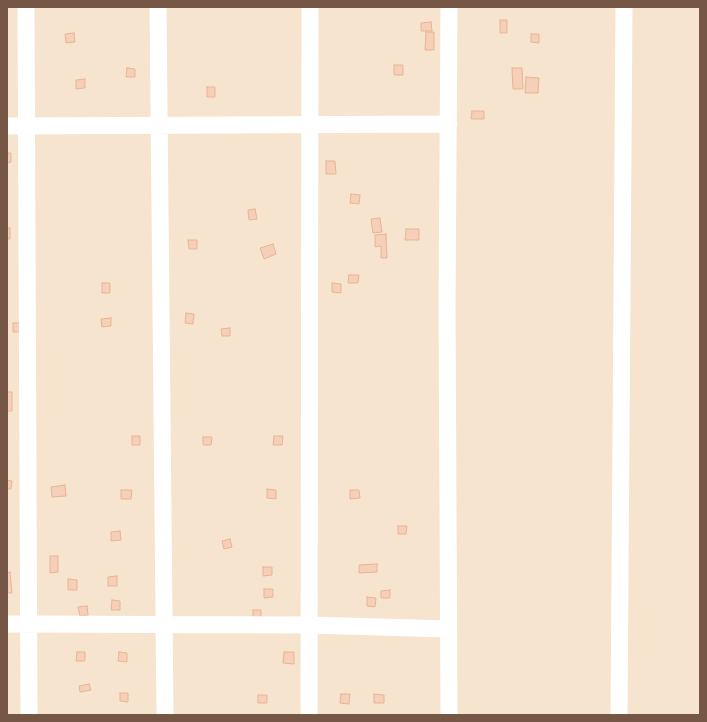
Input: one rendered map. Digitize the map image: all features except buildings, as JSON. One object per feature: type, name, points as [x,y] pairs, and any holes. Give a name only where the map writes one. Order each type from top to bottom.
[{"type":"street","points":[[26,7],[29,715]]},
{"type":"street","points":[[158,7],[166,715]]},
{"type":"street","points":[[309,715],[310,7]]},
{"type":"street","points":[[449,7],[447,306],[449,715]]},
{"type":"street","points":[[619,715],[624,7]]},
{"type":"street","points":[[7,126],[449,124]]},
{"type":"street","points":[[7,624],[309,625],[448,629]]},
{"type":"shaded area","points":[[7,7],[700,7],[700,715],[7,715]]}]
